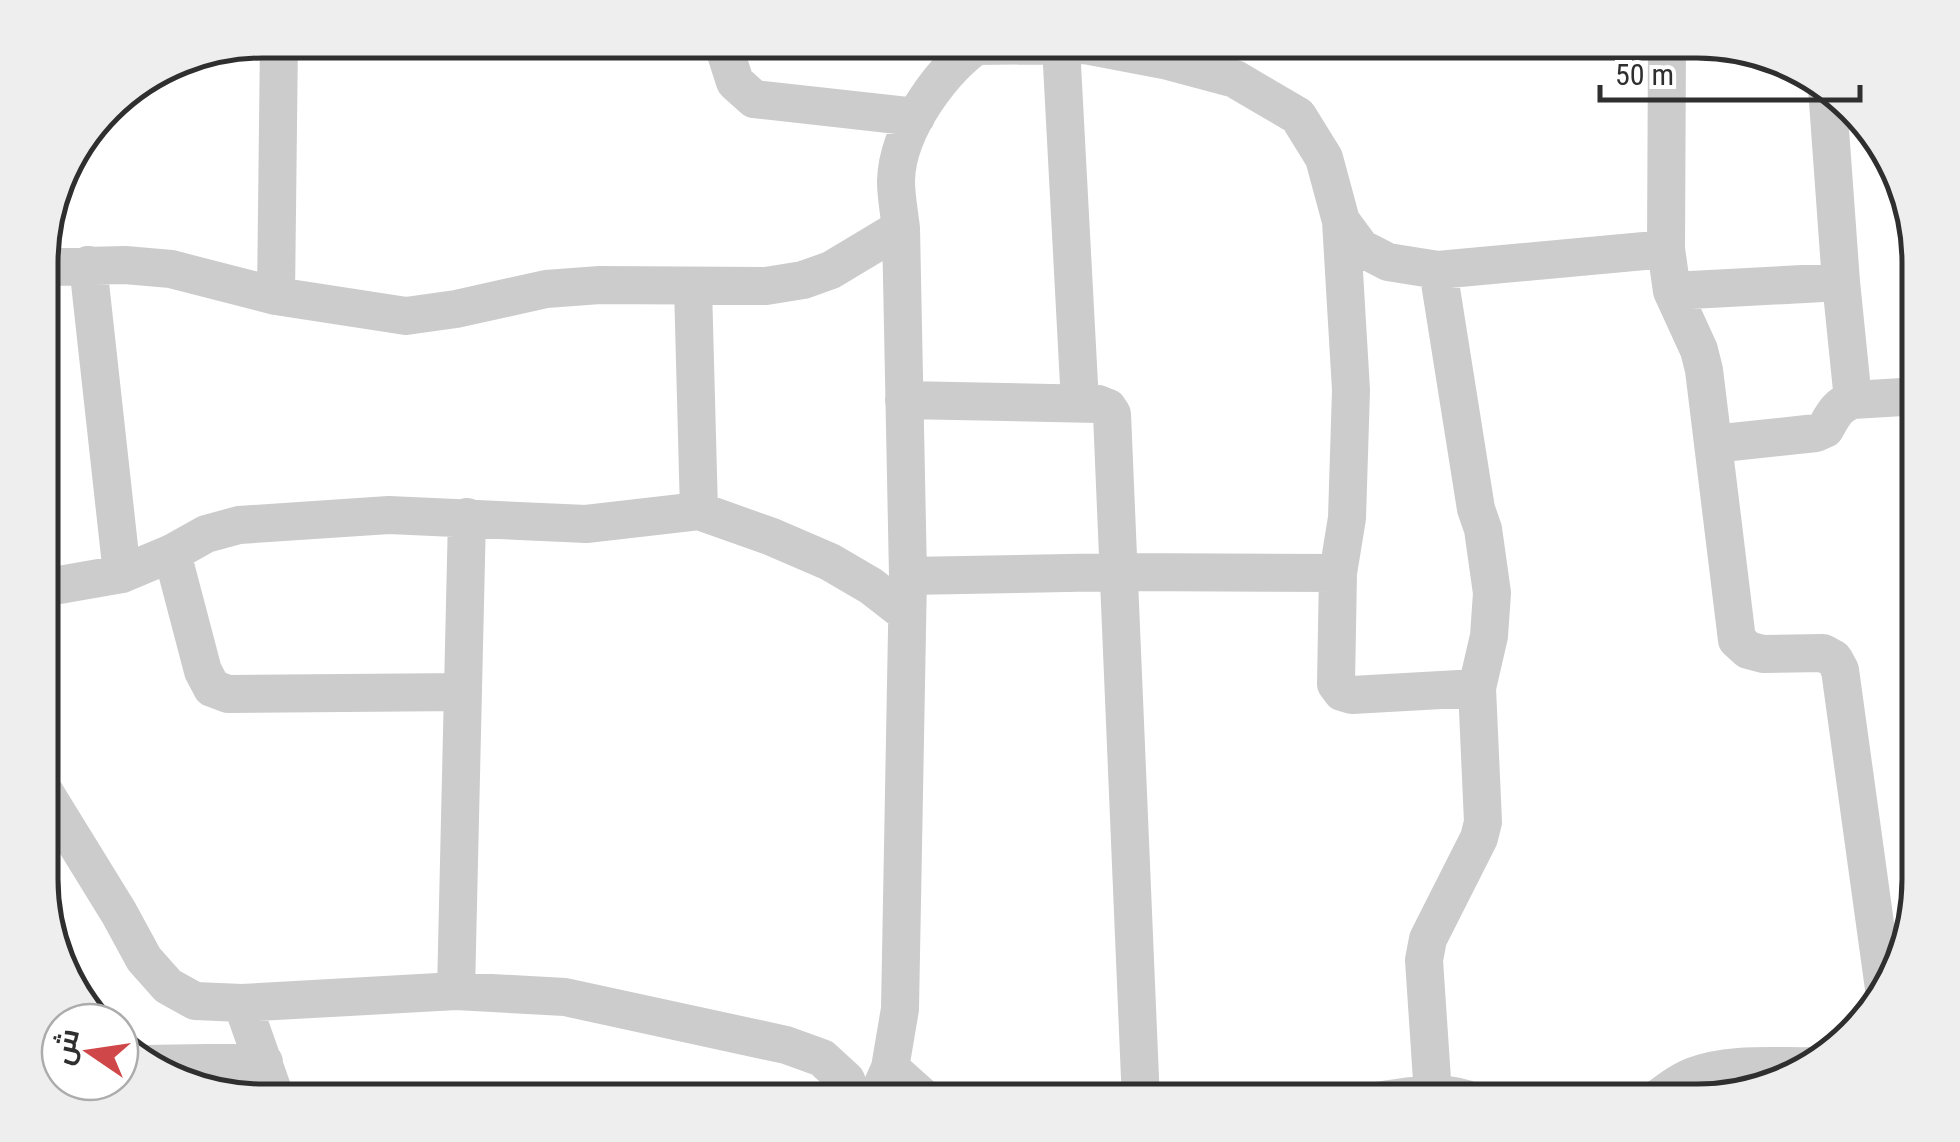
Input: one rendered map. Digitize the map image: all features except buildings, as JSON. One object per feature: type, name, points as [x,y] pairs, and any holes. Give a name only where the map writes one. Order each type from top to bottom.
[{"type":"street","points":[[276,296],[278,58]]},
{"type":"street","points":[[727,58],[734,82],[754,99],[916,117]]},
{"type":"street","points":[[883,1084],[900,1009],[908,595],[901,228],[896,179],[902,147],[916,117],[958,58]]},
{"type":"street","points":[[1063,58],[1080,403]]},
{"type":"street","points":[[1153,58],[1234,79],[1298,116],[1324,158],[1341,221],[1352,390],[1347,518],[1338,573],[1336,684],[1342,692],[1352,695],[1477,688]]},
{"type":"street","points":[[1667,58],[1666,249],[1672,290],[1699,350],[1737,640],[1748,650],[1763,654],[1824,653],[1834,659],[1840,670],[1881,969]]},
{"type":"street","points":[[1828,106],[1853,400]]},
{"type":"street","points":[[1341,221],[1361,248],[1388,262],[1438,270],[1666,249]]},
{"type":"street","points":[[58,267],[88,264],[171,270],[276,296],[406,316],[546,289],[600,285],[766,286],[803,280],[830,270],[901,228]]},
{"type":"street","points":[[88,264],[122,574]]},
{"type":"street","points":[[1431,1084],[1424,960],[1428,939],[1480,838],[1483,822],[1477,688],[1489,636],[1492,593],[1438,270]]},
{"type":"street","points":[[1672,290],[1841,282]]},
{"type":"street","points":[[693,286],[699,512]]},
{"type":"street","points":[[1712,444],[1825,430],[1836,408],[1853,400],[1902,397]]},
{"type":"street","points":[[904,400],[1098,404],[1112,414],[1140,1084]]},
{"type":"street","points":[[58,585],[122,574],[206,534],[239,525],[389,515],[586,524],[699,512],[830,562],[871,586],[908,595],[1118,572],[1338,573]]},
{"type":"street","points":[[456,991],[467,517]]},
{"type":"street","points":[[172,553],[203,671],[212,688],[228,694],[463,692]]},
{"type":"street","points":[[58,814],[144,959],[168,986],[195,1001],[456,991],[565,997],[786,1045],[822,1058],[848,1084]]},
{"type":"street","points":[[242,1002],[272,1084]]},
{"type":"street","points":[[173,1064],[264,1062]]},
{"type":"street","points":[[1680,1084],[1698,1075],[1736,1068],[1780,1067]]}]
